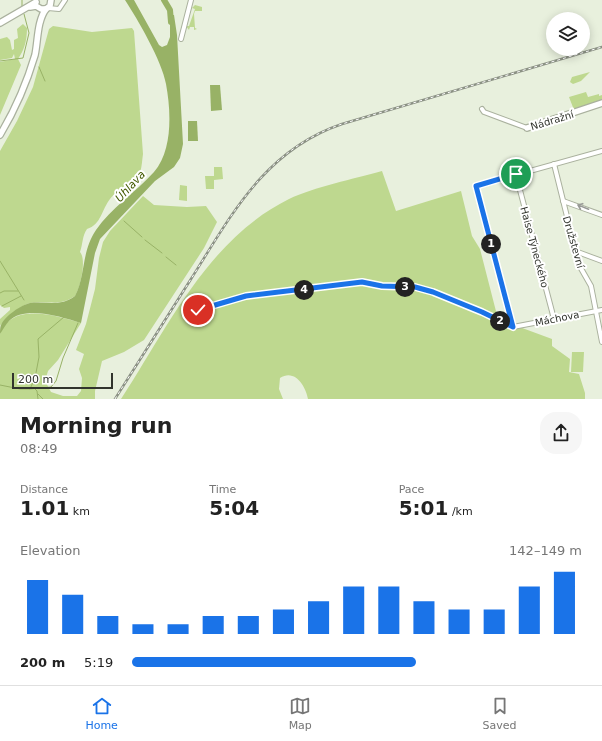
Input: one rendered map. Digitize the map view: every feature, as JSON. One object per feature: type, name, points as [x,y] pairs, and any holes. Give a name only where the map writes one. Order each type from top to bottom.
[{"type":"main road","points":[[37,4],[42,19]]},
{"type":"main road","points":[[0,23],[37,4],[49,4],[42,19],[35,54],[27,79],[17,103],[0,135]]},
{"type":"main road","name":"Nádražní","points":[[526,128],[602,103]]},
{"type":"street","points":[[49,4],[57,9],[61,7],[65,0]]},
{"type":"street","points":[[181,39],[192,0]]},
{"type":"street","name":"Nádražní","points":[[482,108],[484,112],[526,128]]},
{"type":"street","points":[[513,327],[476,186],[602,151]]},
{"type":"street","name":"Družstevní","points":[[554,164],[579,265],[591,286],[602,342]]},
{"type":"street","name":"Haise Týneckého","points":[[516,174],[554,319]]},
{"type":"street","points":[[563,201],[602,215]]},
{"type":"street","points":[[576,251],[602,261]]},
{"type":"street","points":[[198,310],[246,296],[362,282],[382,286],[415,287],[433,292],[482,312],[513,327]]},
{"type":"street","name":"Máchova","points":[[513,327],[602,310]]},
{"type":"shaded area","points":[[125,0],[134,0],[159,45],[162,47],[167,45],[170,37],[170,15],[174,15],[177,35],[183,144],[180,158],[174,167],[155,181],[100,239],[95,253],[81,323],[44,314],[24,314],[16,316],[9,321],[0,334],[0,327],[3,322],[14,311],[22,306],[30,303],[59,303],[75,296],[81,280],[88,247],[96,230],[116,207],[154,172],[165,153],[169,130],[169,106],[164,75],[149,41]]},
{"type":"shaded area","points":[[195,5],[202,7],[202,11],[195,11],[194,14],[195,28],[197,29],[194,30],[194,27],[190,27],[189,30],[186,26],[189,26],[195,9],[192,8]]},
{"type":"shaded area","points":[[23,24],[27,28],[27,33],[25,45],[18,59],[21,65],[0,115],[0,62],[15,59],[14,54],[12,58],[0,60],[0,39],[7,37],[10,40],[12,50],[14,49],[14,40],[18,38],[17,29]]},
{"type":"shaded area","points":[[53,26],[92,32],[132,28],[134,31],[143,154],[141,168],[140,172],[135,178],[110,199],[95,224],[85,232],[80,252],[83,261],[82,274],[75,296],[58,302],[36,302],[26,304],[0,326],[0,319],[10,310],[10,307],[4,308],[0,305],[0,151],[17,121],[33,87],[49,29]]},
{"type":"shaded area","points":[[590,72],[581,81],[573,84],[570,82],[572,77]]},
{"type":"shaded area","points":[[210,85],[220,85],[222,110],[211,111]]},
{"type":"shaded area","points":[[586,92],[588,97],[599,94],[599,96],[602,95],[602,101],[574,110],[569,97]]},
{"type":"shaded area","points":[[188,121],[197,121],[198,141],[188,141]]},
{"type":"shaded area","points":[[214,167],[222,167],[223,179],[214,180],[214,189],[206,189],[205,176],[214,176]]},
{"type":"shaded area","points":[[382,171],[396,211],[461,191],[472,236],[480,249],[498,319],[552,339],[552,346],[570,359],[569,372],[579,374],[585,393],[585,399],[308,399],[305,389],[299,380],[290,375],[280,378],[279,389],[283,399],[121,399],[192,287],[235,237],[260,216],[289,199],[322,187]]},
{"type":"shaded area","points":[[180,185],[187,186],[187,201],[179,200]]},
{"type":"shaded area","points":[[143,196],[154,205],[187,207],[206,206],[217,222],[204,248],[144,340],[124,352],[102,361],[95,391],[95,399],[0,399],[0,334],[6,324],[14,317],[25,314],[48,315],[81,323],[58,360],[48,371],[45,381],[51,392],[63,396],[77,396],[81,391],[82,378],[79,369],[84,354],[76,350],[86,324],[95,289],[99,258],[103,242],[110,231]]},
{"type":"shaded area","points":[[572,352],[584,352],[583,372],[571,372]]},
{"type":"waterway","points":[[22,0],[22,6]]},
{"type":"waterway","points":[[164,0],[170,10],[171,22]]},
{"type":"waterway","points":[[0,61],[23,58],[29,33],[24,14]]},
{"type":"waterway","points":[[39,67],[45,81]]},
{"type":"waterway","points":[[124,221],[142,237]]},
{"type":"waterway","points":[[145,240],[162,253]]},
{"type":"waterway","points":[[166,257],[176,265]]},
{"type":"waterway","points":[[0,261],[24,300]]},
{"type":"waterway","points":[[0,293],[4,291],[18,291]]},
{"type":"waterway","points":[[2,306],[21,296]]},
{"type":"waterway","points":[[0,385],[20,389],[30,389],[35,378],[39,357],[38,339],[64,317]]},
{"type":"waterway","points":[[30,389],[51,387],[56,381],[63,358],[78,323]]},
{"type":"waterway","points":[[35,389],[37,391],[38,399]]},
{"type":"waterway","points":[[38,394],[43,399]]},
{"type":"railway","points":[[115,399],[236,208],[271,167],[292,150],[315,135],[342,124],[602,47]]},
{"type":"route","points":[[198,310],[246,296],[362,282],[382,286],[415,287],[433,292],[482,312],[513,327],[476,186],[516,174]]},
{"type":"water label","name":"Úhlava","points":[[130,186]]}]
